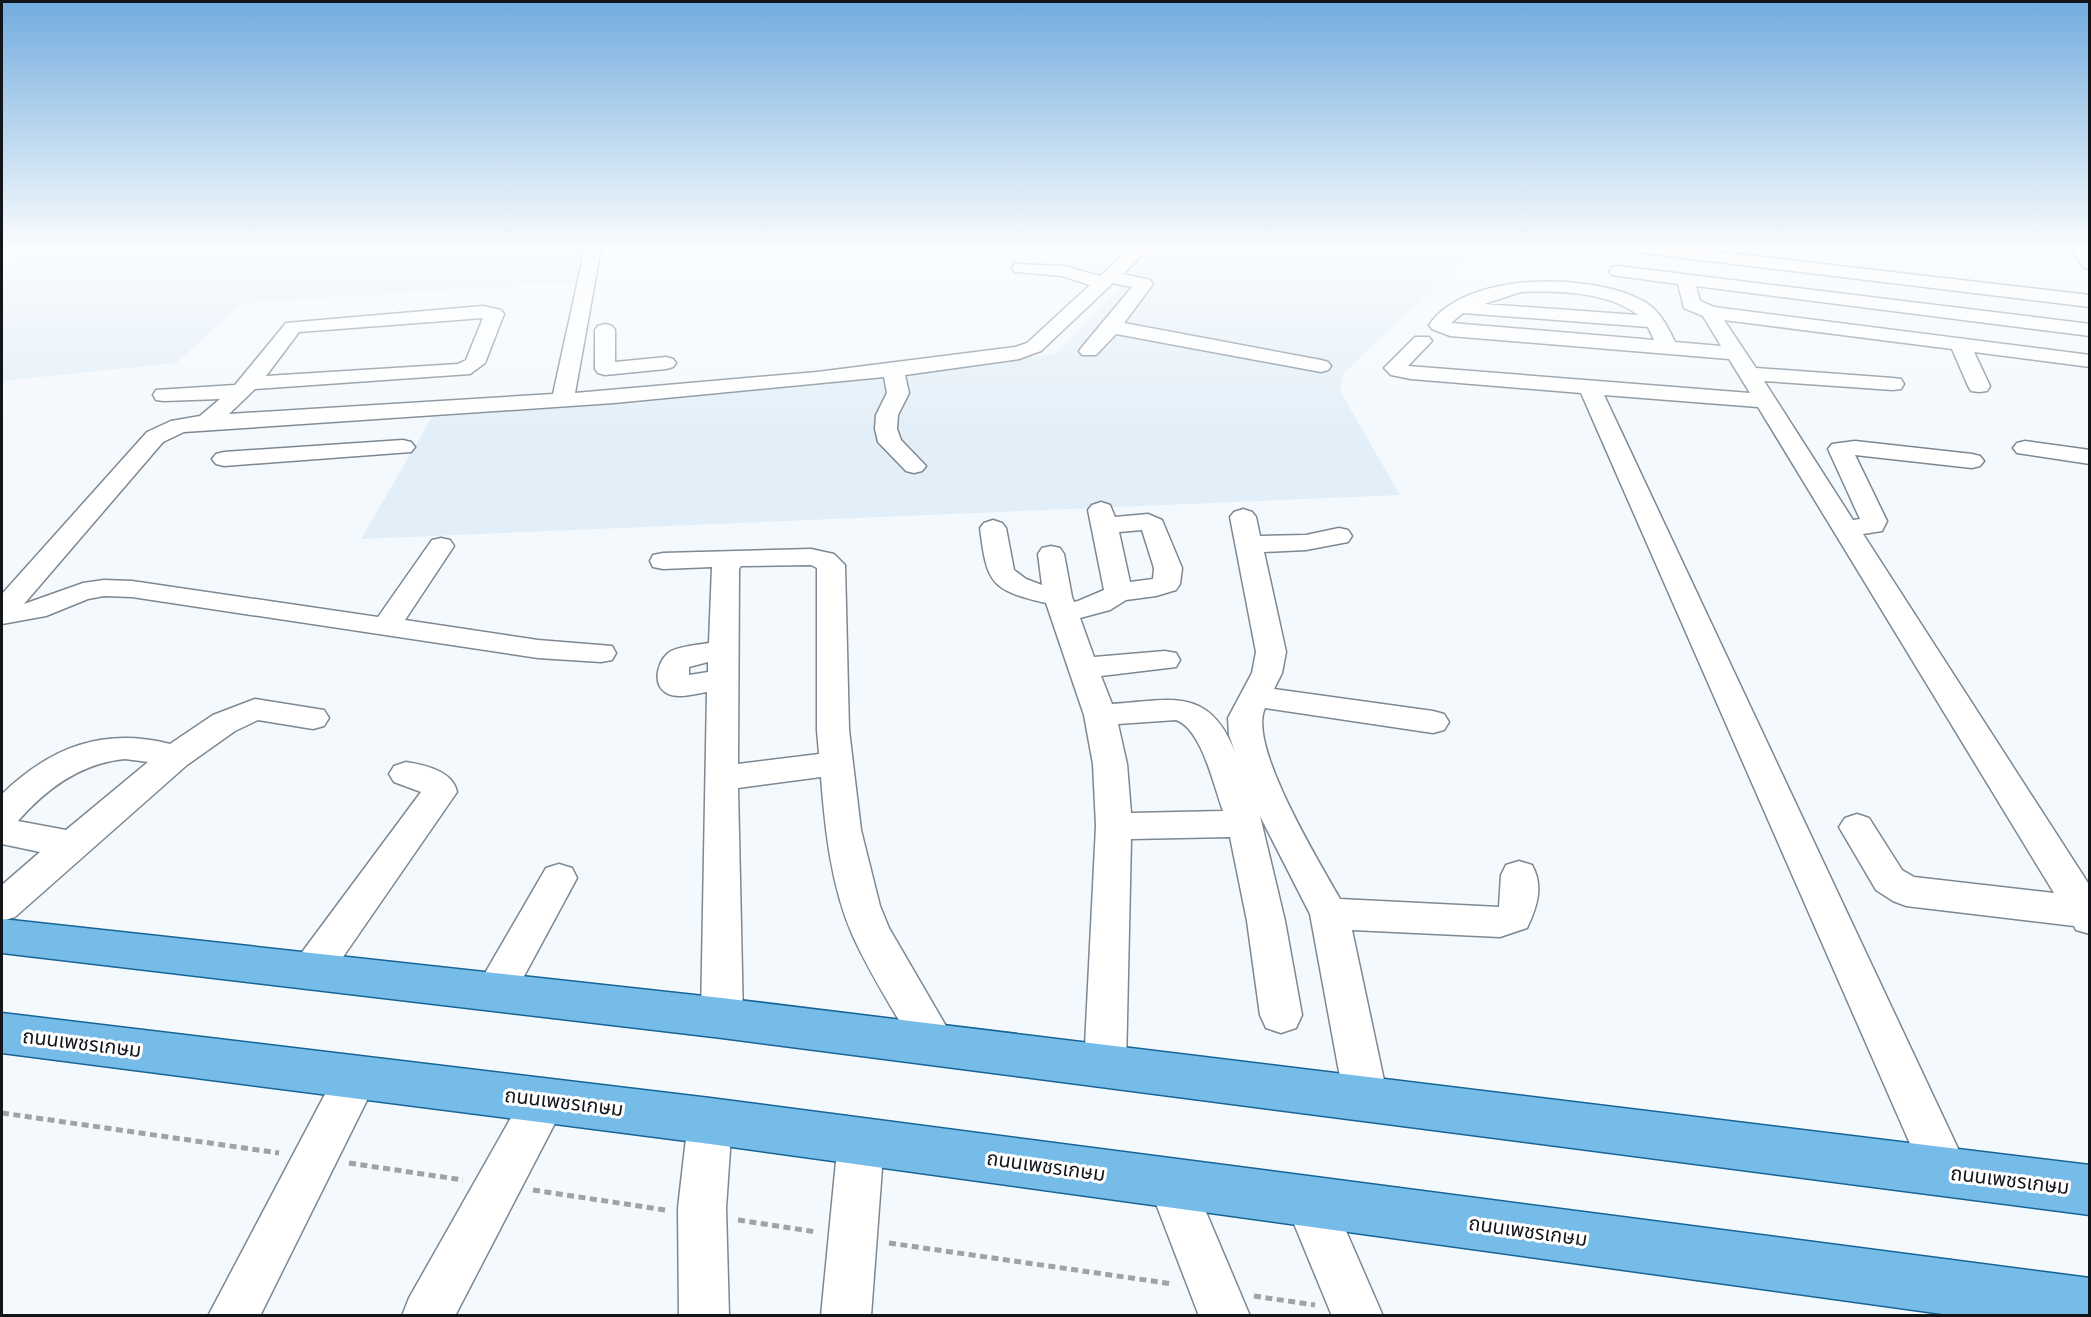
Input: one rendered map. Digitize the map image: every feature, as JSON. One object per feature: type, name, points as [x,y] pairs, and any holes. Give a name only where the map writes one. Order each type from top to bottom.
[{"type":"main road","name":"ถนนเพชรเกษม","points":[[2,936],[722,1018],[2090,1190]]},
{"type":"main road","name":"ถนนเพชรเกษม","points":[[2,1033],[710,1120],[2090,1306]]},
{"type":"street","points":[[563,400],[580,309]]},
{"type":"street","points":[[2,611],[155,437],[179,426],[207,422],[563,400],[714,388],[1011,354],[1034,347],[1074,309]]},
{"type":"street","points":[[1089,351],[1124,309]]},
{"type":"street","points":[[1457,309],[1450,312],[1439,325],[1450,330],[1667,347],[1743,363],[1893,384]]},
{"type":"street","points":[[1481,309],[1654,322]]},
{"type":"street","points":[[1642,309],[1654,322],[1667,347]]},
{"type":"street","points":[[1704,309],[2090,361]]},
{"type":"street","points":[[1906,309],[1923,338]]},
{"type":"street","points":[[1924,309],[2090,330]]},
{"type":"street","points":[[164,395],[244,387],[463,370],[475,363],[494,314],[483,312],[293,327],[244,387],[207,422]]},
{"type":"street","points":[[1710,312],[2087,915]]},
{"type":"street","points":[[1111,327],[1321,366]]},
{"type":"street","points":[[605,330],[605,369]]},
{"type":"street","points":[[1422,341],[1394,368],[1411,373],[1767,401]]},
{"type":"street","points":[[1960,344],[1979,386]]},
{"type":"street","points":[[567,374],[666,363]]},
{"type":"street","points":[[893,369],[898,393],[887,415],[886,429],[891,442],[914,466]]},
{"type":"street","points":[[1589,386],[1945,1171]]},
{"type":"street","points":[[252,419],[218,467],[403,447]]},
{"type":"street","points":[[1846,528],[1866,528],[1873,526],[1874,521],[1840,449],[1855,448],[1972,461]]},
{"type":"street","points":[[2025,448],[2090,457]]},
{"type":"street","points":[[993,528],[999,568],[1008,578],[1018,586],[1061,605],[1088,609],[1111,599],[1118,592],[1156,588],[1166,584],[1168,568],[1153,525],[1148,522],[1103,518],[1118,592]]},
{"type":"street","points":[[1339,536],[1322,542],[1299,544],[1246,530],[1271,652],[1267,673],[1244,718],[1245,735],[1269,801],[1329,914],[1366,1099]]},
{"type":"street","points":[[385,628],[441,546]]},
{"type":"street","points":[[1051,554],[1061,605],[1100,715],[1110,764],[1114,826],[1105,1066]]},
{"type":"street","points":[[663,561],[811,557],[824,560],[831,566],[833,730],[843,830],[861,906],[871,933],[936,1045]]},
{"type":"street","points":[[722,1018],[721,778],[725,568],[733,558]]},
{"type":"street","points":[[2,616],[36,610],[59,598],[83,591],[104,588],[132,589],[385,628],[561,652],[601,653]]},
{"type":"street","points":[[1084,668],[1165,660]]},
{"type":"street","points":[[1256,697],[1433,722]]},
{"type":"street","points":[[2,906],[71,844],[176,757],[242,712],[255,709],[313,718]]},
{"type":"street","points":[[1100,715],[1176,710],[1191,714],[1200,720],[1213,738],[1245,824],[1266,921],[1281,1015]]},
{"type":"street","points":[[2,816],[15,800],[51,772],[99,750],[141,749],[176,757]]},
{"type":"street","points":[[721,778],[836,763]]},
{"type":"street","points":[[311,971],[440,792],[439,787],[420,776],[406,774]]},
{"type":"street","points":[[1114,826],[1245,824]]},
{"type":"street","points":[[1857,827],[1889,880],[1906,891],[2087,915]]},
{"type":"street","points":[[2,831],[71,844]]},
{"type":"street","points":[[1329,914],[1500,922],[1513,917],[1516,911],[1519,875]]},
{"type":"street","points":[[495,992],[559,878]]},
{"type":"street","points":[[233,1316],[357,1077]]},
{"type":"street","points":[[427,1316],[544,1100]]},
{"type":"street","points":[[704,1316],[702,1208],[710,1120]]},
{"type":"street","points":[[846,1316],[861,1141]]},
{"type":"street","points":[[1171,1183],[1225,1316]]},
{"type":"street","points":[[1309,1202],[1358,1316]]},
{"type":"shaded area","points":[[2,309],[234,309],[176,363],[2,381]]},
{"type":"shaded area","points":[[1099,309],[1411,309],[1344,373],[1340,391],[1400,495],[361,539],[432,417],[636,403],[1055,354]]}]
